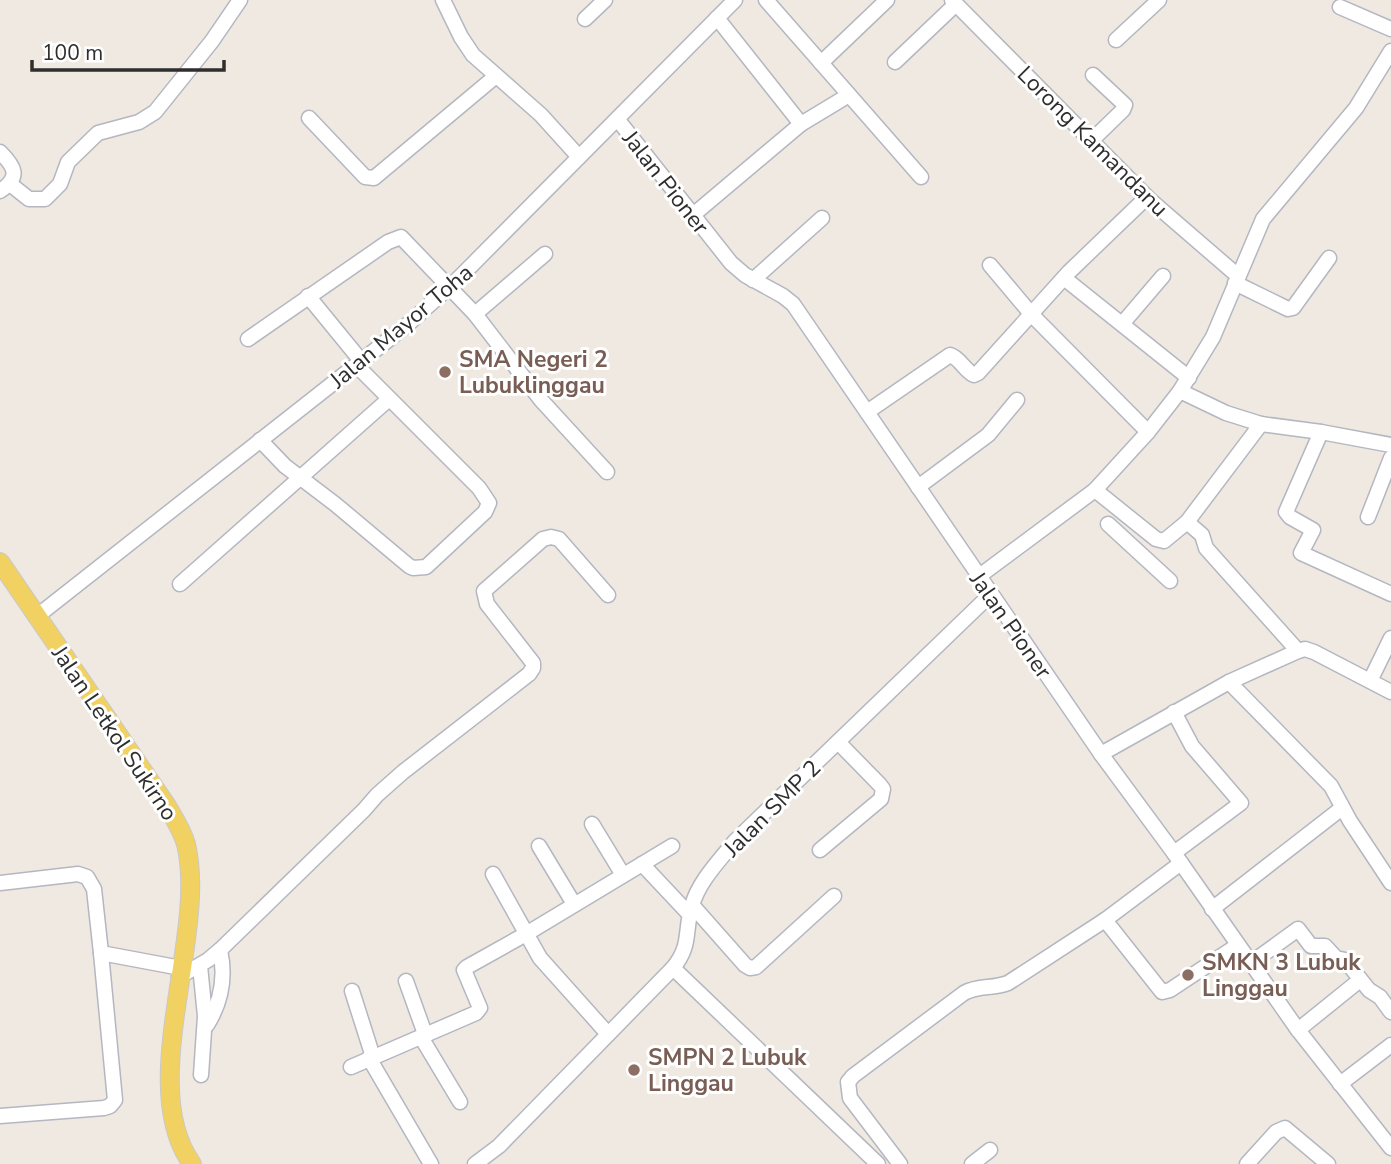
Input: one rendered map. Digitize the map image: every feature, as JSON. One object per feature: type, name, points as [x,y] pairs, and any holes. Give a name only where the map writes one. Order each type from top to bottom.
[{"type":"main road","name":"Jalan Letkol Sukirno","points":[[0,562],[167,806],[186,845],[189,885],[187,970],[174,1029],[172,1102],[180,1143],[192,1164]]},
{"type":"street","points":[[0,152],[12,164],[14,176],[5,188],[29,199],[45,199],[60,184],[68,162],[98,133],[139,122],[155,112],[212,41],[240,0]]},
{"type":"street","points":[[443,0],[473,55],[541,115],[579,157]]},
{"type":"street","points":[[585,19],[605,0]]},
{"type":"street","name":"Jalan Mayor Toha","points":[[36,617],[360,364],[451,286],[735,0]]},
{"type":"street","points":[[766,0],[921,177]]},
{"type":"street","points":[[821,63],[887,0]]},
{"type":"street","points":[[1116,40],[1159,0]]},
{"type":"street","points":[[895,62],[954,2]]},
{"type":"street","name":"Lorong Kamandanu","points":[[954,2],[1147,197],[1236,280],[1288,309],[1293,307],[1328,258]]},
{"type":"street","points":[[1340,7],[1391,29]]},
{"type":"street","points":[[717,18],[801,124]]},
{"type":"street","points":[[978,577],[1095,490],[1148,432],[1189,378],[1213,337],[1263,219],[1356,108],[1391,51]]},
{"type":"street","points":[[1091,141],[1125,105],[1093,75]]},
{"type":"street","points":[[309,118],[365,177],[374,178],[496,76]]},
{"type":"street","points":[[693,215],[801,124],[849,95]]},
{"type":"street","name":"Jalan Pioner","points":[[618,120],[731,263],[793,304],[1101,754],[1298,1030],[1391,1148]]},
{"type":"street","points":[[867,412],[950,355],[970,373],[978,373],[1064,278],[1147,197]]},
{"type":"street","points":[[753,280],[822,218]]},
{"type":"street","points":[[248,339],[397,237],[405,239],[451,286],[534,392],[607,472]]},
{"type":"street","points":[[475,314],[545,254]]},
{"type":"street","points":[[990,265],[1032,315],[1148,432]]},
{"type":"street","points":[[1122,324],[1163,276]]},
{"type":"street","points":[[1064,278],[1189,378]]},
{"type":"street","points":[[260,440],[285,466],[413,568],[426,567],[485,512],[489,503],[479,488],[389,399],[308,296]]},
{"type":"street","points":[[1180,391],[1226,413],[1261,424],[1391,445]]},
{"type":"street","points":[[180,584],[389,399]]},
{"type":"street","points":[[918,487],[988,435],[1017,400]]},
{"type":"street","points":[[1095,490],[1156,539],[1164,541],[1187,522],[1261,424]]},
{"type":"street","points":[[1321,432],[1286,512],[1313,530],[1301,553],[1391,594]]},
{"type":"street","points":[[1368,517],[1391,458]]},
{"type":"street","points":[[1187,522],[1202,535],[1206,548],[1297,651]]},
{"type":"street","points":[[1108,524],[1170,581]]},
{"type":"street","points":[[100,953],[187,970],[220,950],[386,788],[529,674],[533,663],[487,604],[484,592],[543,539],[559,539],[608,595]]},
{"type":"street","points":[[1143,556],[1156,539]]},
{"type":"street","name":"Jalan SMP 2","points":[[475,1164],[499,1146],[673,968],[685,950],[691,910],[701,886],[735,841],[990,595]]},
{"type":"street","points":[[1371,680],[1391,638]]},
{"type":"street","points":[[1101,754],[1229,682],[1305,649],[1391,692]]},
{"type":"street","points":[[1229,682],[1331,786],[1342,808],[1391,883]]},
{"type":"street","points":[[900,1164],[850,1098],[848,1082],[853,1076],[964,993],[973,988],[1008,984],[1105,920],[1241,803],[1192,746],[1174,712]]},
{"type":"street","points":[[820,850],[881,799],[883,794],[880,785],[838,742]]},
{"type":"street","points":[[1212,909],[1342,808]]},
{"type":"street","points":[[592,824],[623,876]]},
{"type":"street","points":[[539,846],[574,904]]},
{"type":"street","points":[[351,1067],[476,1013],[480,1008],[464,970],[672,846]]},
{"type":"street","points":[[642,864],[750,968],[755,967],[834,897]]},
{"type":"street","points":[[0,883],[78,874],[87,877],[94,889],[115,1100],[104,1108],[0,1116]]},
{"type":"street","points":[[493,874],[526,934],[554,974],[608,1034]]},
{"type":"street","points":[[1105,920],[1162,992],[1170,990],[1238,944]]},
{"type":"street","points":[[1251,962],[1298,929],[1312,947],[1325,946],[1336,958],[1345,960],[1391,1013]]},
{"type":"street","points":[[205,1028],[222,991],[225,975],[220,950]]},
{"type":"street","points":[[673,968],[878,1164]]},
{"type":"street","points":[[187,970],[205,1028],[201,1075]]},
{"type":"street","points":[[1298,1030],[1360,980]]},
{"type":"street","points":[[405,981],[423,1035],[460,1102]]},
{"type":"street","points":[[352,991],[371,1058],[431,1164]]},
{"type":"street","points":[[1340,1084],[1391,1045]]},
{"type":"street","points":[[1247,1164],[1276,1132],[1285,1129],[1328,1164]]},
{"type":"street","points":[[972,1164],[990,1150]]},
{"type":"place","name":"SMA Negeri 2 Lubuklinggau","points":[[445,372]]},
{"type":"place","name":"SMKN 3 Lubuk Linggau","points":[[1188,975]]},
{"type":"place","name":"SMPN 2 Lubuk Linggau","points":[[634,1070]]}]
